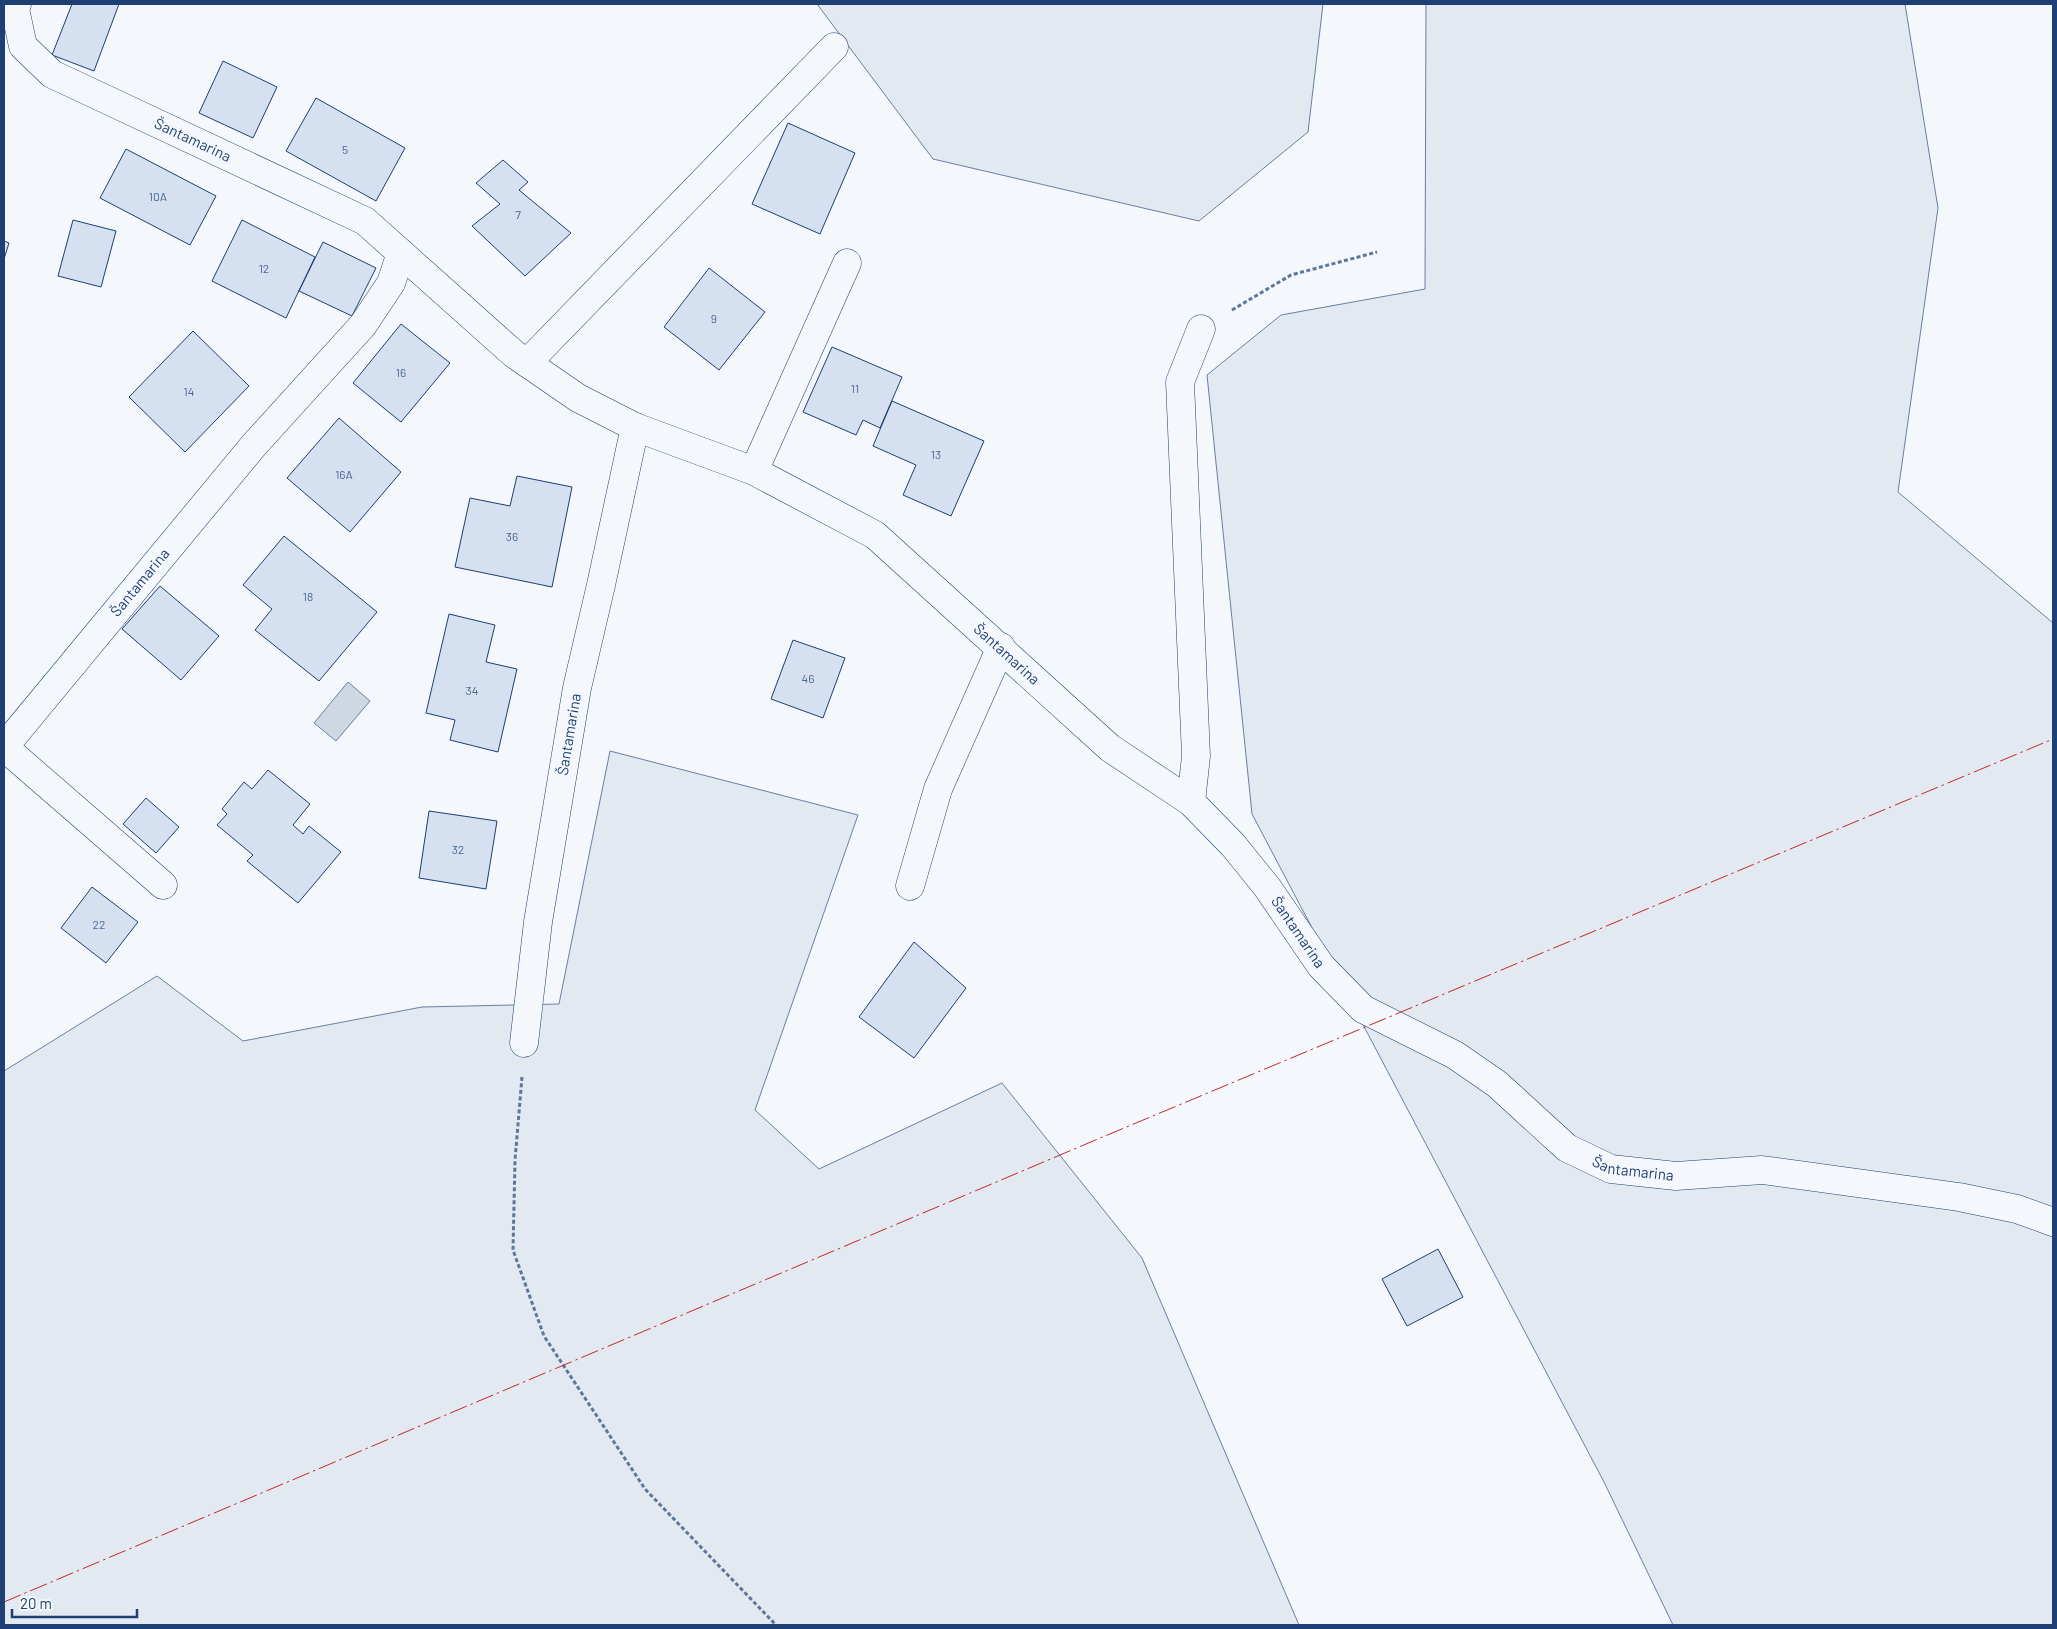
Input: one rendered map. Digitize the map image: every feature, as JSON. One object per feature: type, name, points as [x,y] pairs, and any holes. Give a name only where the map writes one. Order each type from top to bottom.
[{"type":"street","name":"Šantamarina","points":[[16,4],[15,9],[23,46],[52,74],[365,221],[514,354],[578,398],[635,428],[754,471],[875,535],[1001,647],[1110,748],[1191,802],[1233,845],[1267,887],[1321,966],[1363,1008],[1455,1055],[1497,1084],[1567,1148],[1611,1169],[1676,1176],[1762,1170],[1959,1196],[2017,1209],[2053,1222]]},
{"type":"street","points":[[527,362],[834,47]]},
{"type":"street","name":"Šantamarina","points":[[163,885],[4,747],[254,445],[363,325],[392,283],[401,253]]},
{"type":"street","points":[[754,471],[847,263]]},
{"type":"street","points":[[1191,802],[1196,756],[1180,382],[1201,329]]},
{"type":"street","name":"Šantamarina","points":[[524,1043],[538,922],[577,688],[635,428]]},
{"type":"street","points":[[910,886],[938,789],[1001,647]]},
{"type":"path","points":[[1201,329],[1290,274],[1377,252]]},
{"type":"path","points":[[524,1043],[515,1160],[513,1250],[544,1336],[645,1489],[776,1625]]},
{"type":"shaded area","points":[[817,4],[1323,4],[1308,132],[1199,221],[933,159]]},
{"type":"shaded area","points":[[1426,4],[1905,4],[1938,208],[1898,492],[2053,623],[2053,1625],[1673,1625],[1604,1482],[1252,814],[1207,375],[1281,315],[1425,289]]},
{"type":"shaded area","points":[[348,682],[370,701],[336,741],[314,723]]},
{"type":"shaded area","points":[[610,751],[858,815],[755,1110],[819,1169],[1002,1083],[1142,1258],[1299,1625],[4,1625],[4,1071],[157,976],[243,1041],[422,1007],[559,1004]]},
{"type":"building","points":[[72,4],[119,4],[94,71],[52,55]]},
{"type":"building","points":[[223,61],[277,87],[253,138],[199,113]]},
{"type":"building","points":[[316,98],[405,148],[376,201],[286,151]]},
{"type":"building","points":[[788,123],[855,153],[820,234],[752,204]]},
{"type":"building","points":[[126,149],[216,196],[190,245],[100,198]]},
{"type":"building","points":[[503,160],[528,182],[519,190],[571,233],[525,276],[472,226],[500,204],[476,183]]},
{"type":"building","points":[[73,220],[116,231],[101,287],[58,276]]},
{"type":"building","points":[[242,220],[315,257],[286,318],[212,281]]},
{"type":"building","points":[[4,241],[9,243],[4,259]]},
{"type":"building","points":[[323,242],[376,268],[352,316],[299,291]]},
{"type":"building","points":[[709,268],[765,312],[719,370],[664,327]]},
{"type":"building","points":[[401,324],[450,363],[401,422],[353,383]]},
{"type":"building","points":[[193,331],[249,386],[185,452],[129,397]]},
{"type":"building","points":[[832,347],[902,377],[880,428],[863,420],[856,435],[803,412]]},
{"type":"building","points":[[892,401],[984,441],[951,516],[903,495],[916,465],[873,446]]},
{"type":"building","points":[[339,418],[401,472],[350,532],[287,478]]},
{"type":"building","points":[[517,476],[572,487],[552,587],[455,567],[470,498],[510,506]]},
{"type":"building","points":[[284,536],[377,612],[319,681],[255,630],[272,609],[243,585]]},
{"type":"building","points":[[160,586],[219,636],[181,680],[122,629]]},
{"type":"building","points":[[449,614],[495,625],[486,662],[517,669],[498,752],[450,740],[455,720],[426,713]]},
{"type":"building","points":[[793,640],[845,658],[823,718],[771,699]]},
{"type":"building","points":[[268,770],[310,804],[293,825],[303,834],[309,826],[341,852],[298,903],[247,861],[253,855],[217,825],[227,814],[222,809],[244,782],[252,789]]},
{"type":"building","points":[[146,798],[179,827],[156,853],[123,824]]},
{"type":"building","points":[[429,811],[497,821],[486,889],[419,878]]},
{"type":"building","points":[[92,887],[138,922],[106,963],[61,928]]},
{"type":"building","points":[[914,942],[966,988],[914,1058],[859,1017]]},
{"type":"building","points":[[1438,1249],[1463,1297],[1407,1326],[1382,1279]]},
{"type":"power","points":[[4,1602],[1105,1136],[2053,739]]}]
